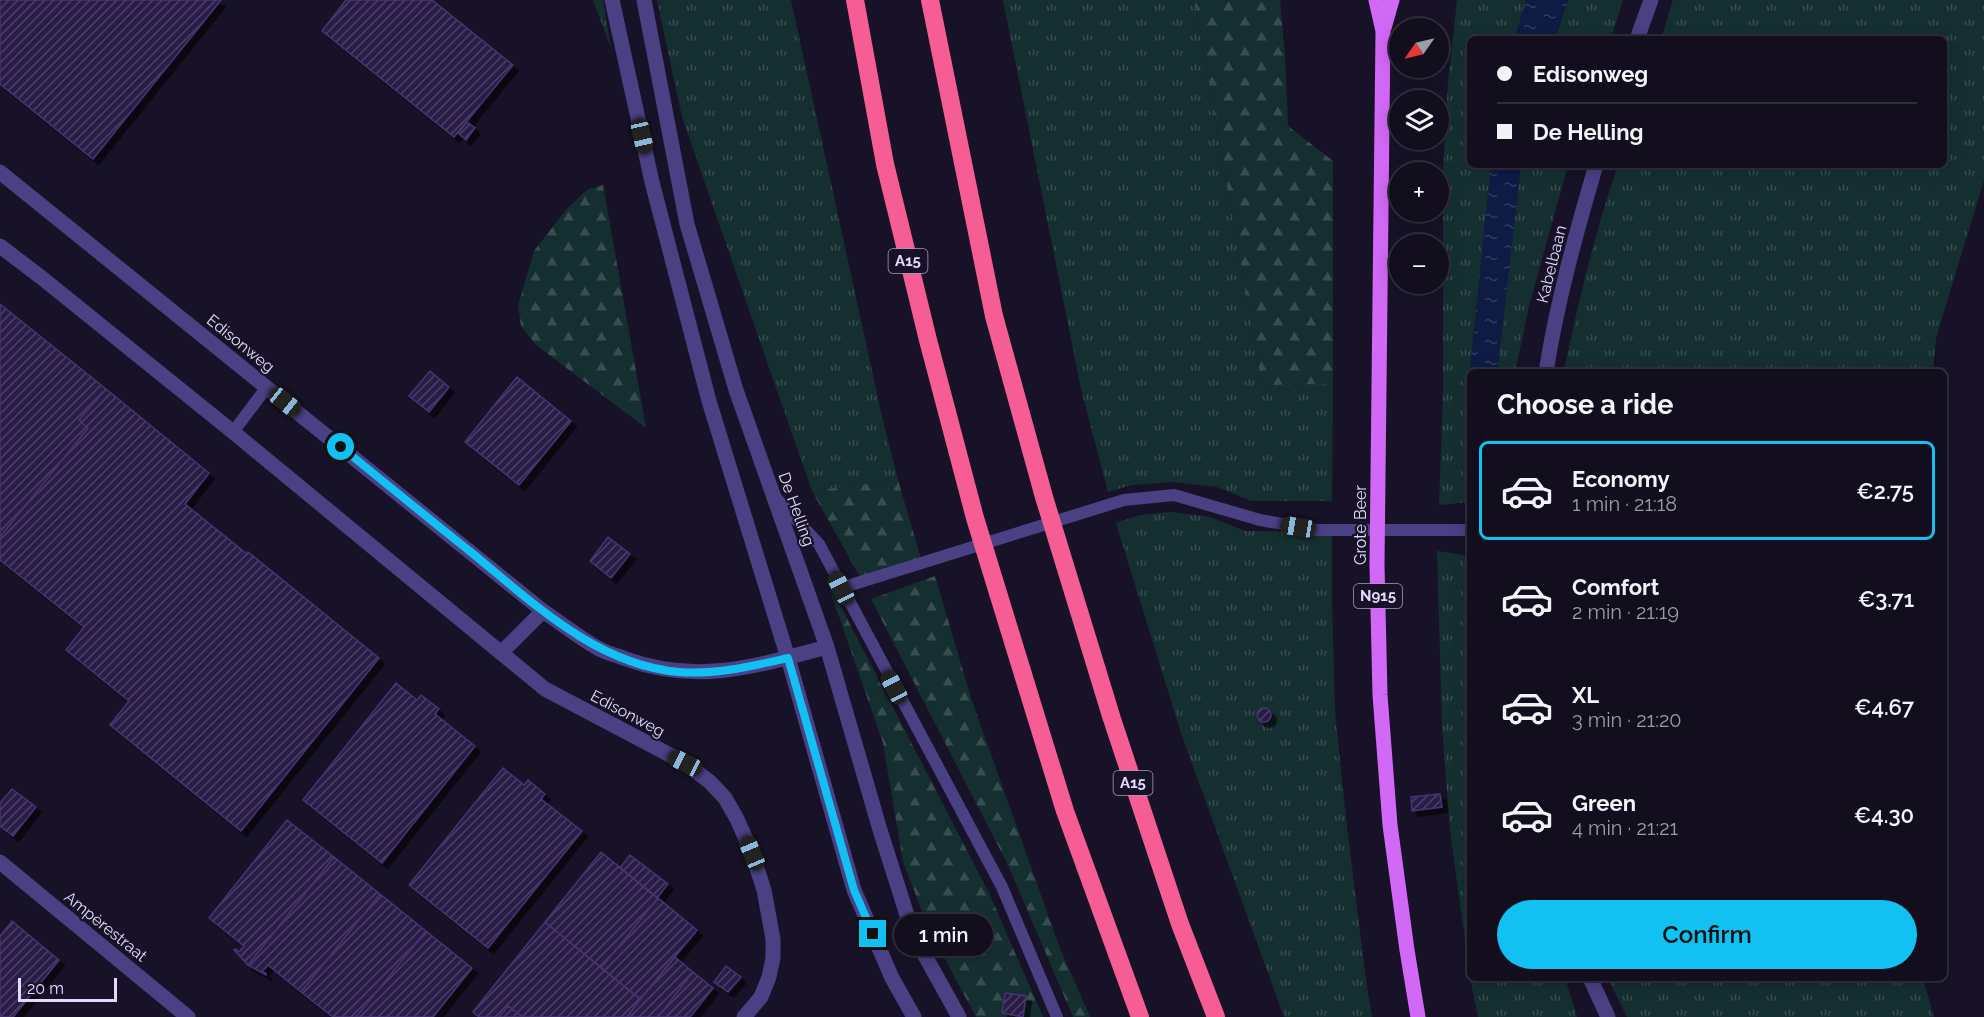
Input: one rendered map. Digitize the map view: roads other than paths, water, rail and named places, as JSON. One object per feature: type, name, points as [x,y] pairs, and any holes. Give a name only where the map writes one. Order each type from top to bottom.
[{"type":"highway","name":"A15","points":[[855,0],[885,164],[928,340],[989,569],[1065,812],[1140,1017]]},
{"type":"highway","name":"A15","points":[[930,0],[994,316],[1044,497],[1112,719],[1180,924],[1216,1017]]},
{"type":"main road","name":"Grote Beer","points":[[1376,0],[1383,31],[1377,565],[1380,695],[1390,825],[1407,950],[1419,1017]]},
{"type":"main road","name":"Grote Beer","points":[[1383,31],[1392,0]]},
{"type":"street","points":[[612,0],[652,182],[709,401],[788,658],[854,890],[892,978],[914,1017]]},
{"type":"street","name":"De Helling","points":[[644,0],[687,224],[736,390],[828,648],[880,830],[913,934],[959,1017]]},
{"type":"street","points":[[1638,36],[1651,0]]},
{"type":"street","name":"Kabelbaan","points":[[1546,369],[1571,252],[1595,168]]},
{"type":"street","name":"Edisonweg","points":[[0,172],[543,611],[598,648],[641,664],[677,672],[707,673],[741,669],[828,648]]},
{"type":"street","name":"Edisonweg","points":[[0,246],[233,432],[545,688],[685,763],[710,782],[725,798],[752,853],[764,890],[773,939],[773,958],[769,977],[761,997],[746,1015]]},
{"type":"street","points":[[501,653],[543,611]]},
{"type":"street","name":"Ampèrestraat","points":[[0,862],[188,1017]]},
{"type":"street","points":[[1591,981],[1608,1017]]},
{"type":"lane","points":[[233,432],[267,387]]},
{"type":"lane","points":[[773,494],[819,544],[1002,887],[1057,1017]]},
{"type":"lane","points":[[841,588],[1124,500],[1174,495],[1260,520],[1317,530],[1467,530]]},
{"type":"water","points":[[1526,0],[1568,0],[1556,36],[1516,36]]},
{"type":"water","points":[[1491,168],[1521,168],[1497,369],[1470,369]]}]
